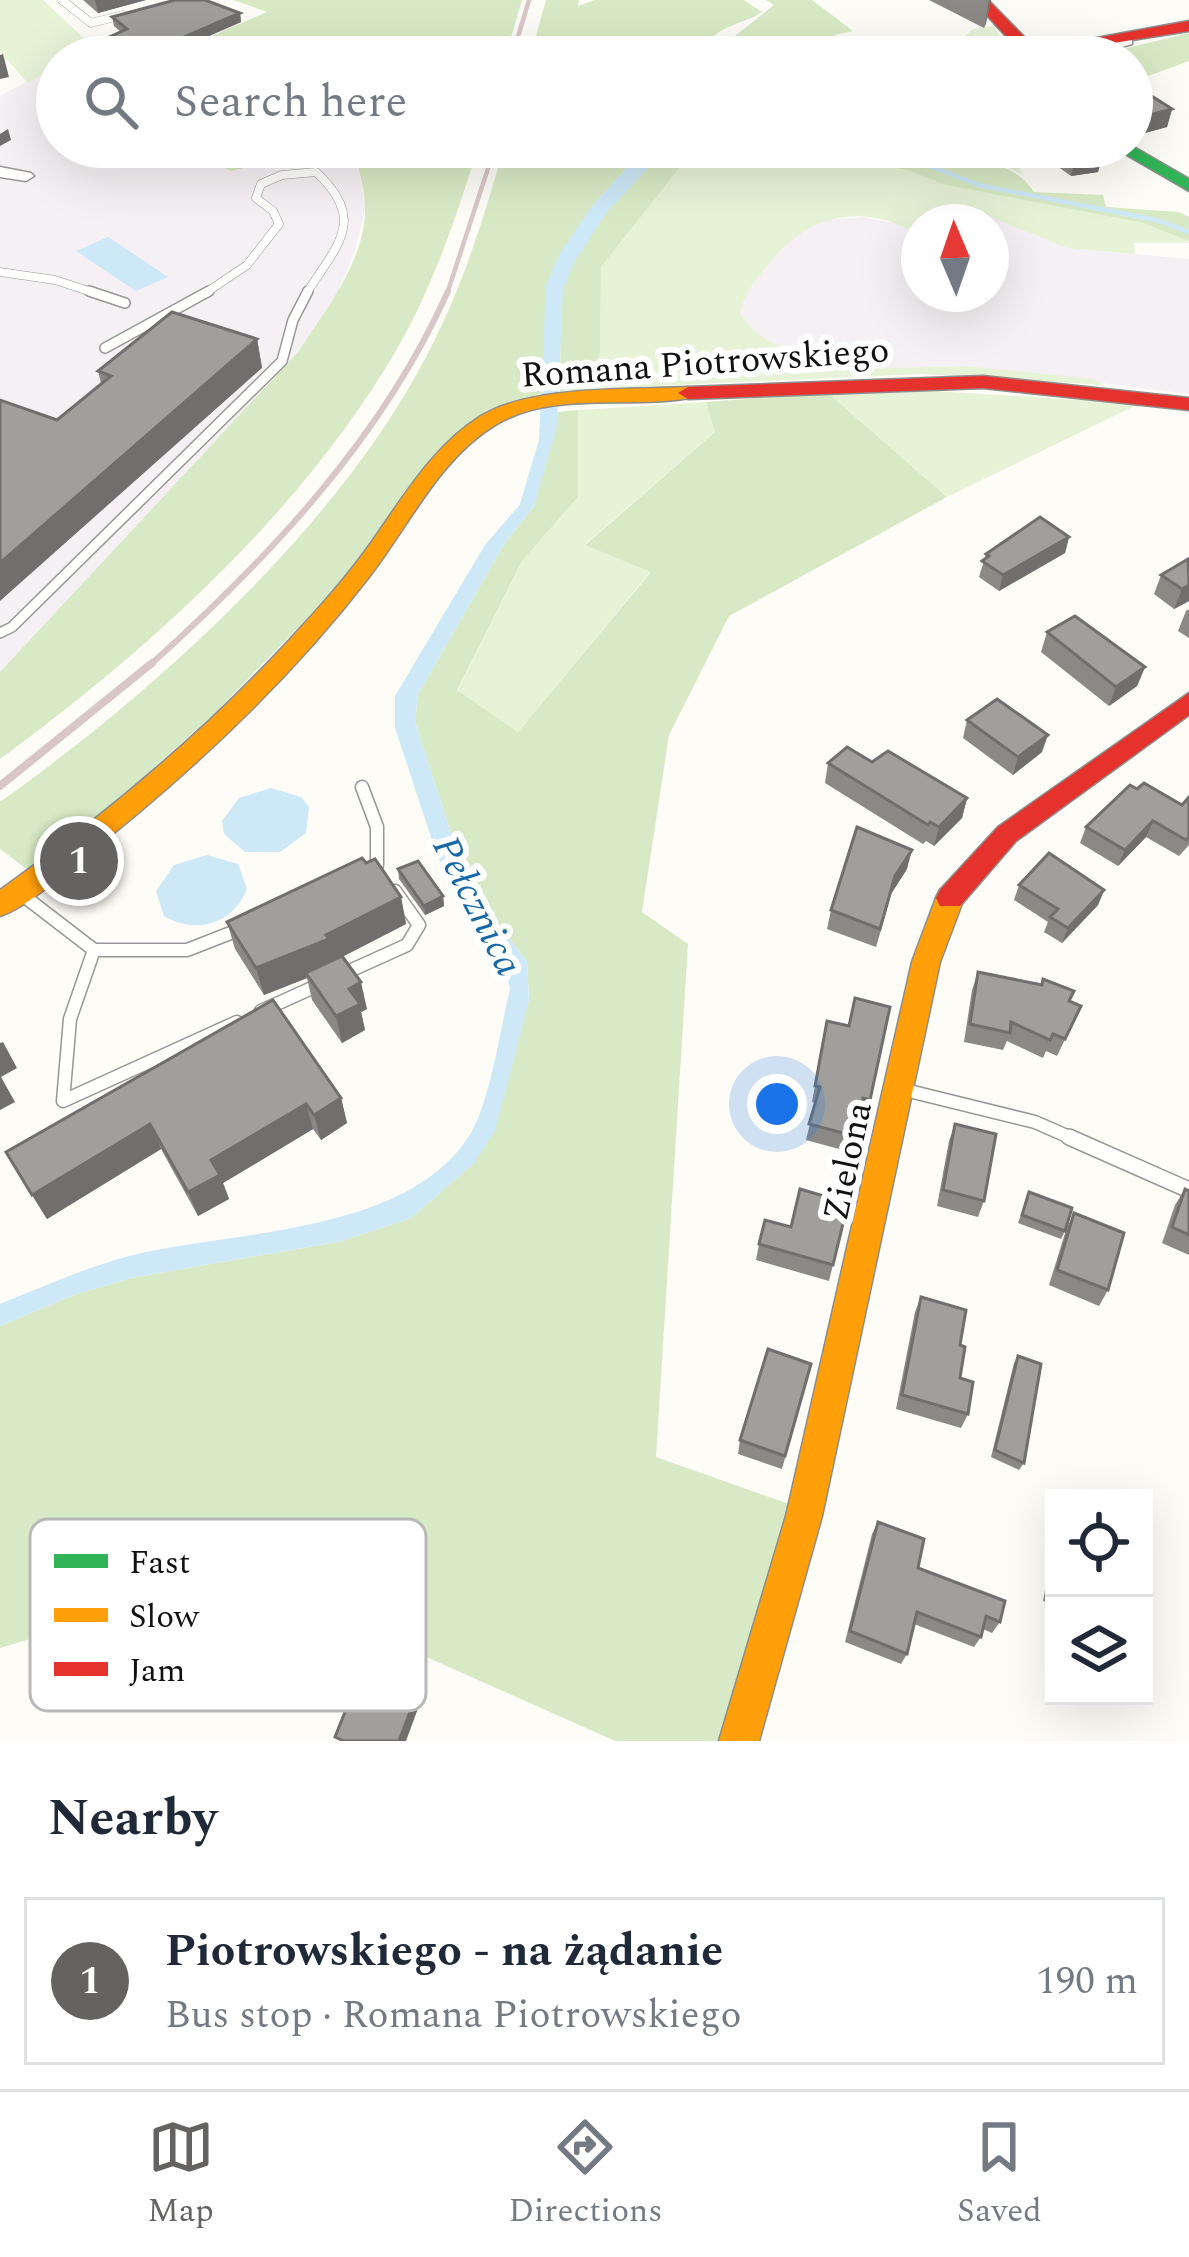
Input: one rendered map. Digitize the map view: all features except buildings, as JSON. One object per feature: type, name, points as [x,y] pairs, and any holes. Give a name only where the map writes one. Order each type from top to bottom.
[{"type":"street","points":[[980,0],[1013,36]]},
{"type":"street","points":[[1145,36],[1189,26]]},
{"type":"street","points":[[1153,165],[1189,186]]},
{"type":"street","points":[[0,172],[26,176]]},
{"type":"street","name":"Romana Piotrowskiego","points":[[10,899],[135,802],[227,716],[349,588],[457,444],[494,416],[580,399],[920,381],[983,382],[1189,404]]},
{"type":"street","name":"Zielona","points":[[739,1741],[804,1516],[926,962],[946,902],[1007,834],[1189,702]]},
{"type":"lane","points":[[62,0],[92,23],[134,12]]},
{"type":"lane","points":[[0,633],[12,628],[281,361],[296,310],[322,266],[345,240],[337,187],[316,172],[282,175],[261,184],[256,198],[279,224],[265,253],[198,299],[147,319],[105,348]]},
{"type":"lane","points":[[0,272],[55,280],[125,303]]},
{"type":"lane","points":[[94,950],[70,1019],[63,1101],[406,945],[419,925],[377,865],[377,827],[362,787]]},
{"type":"lane","points":[[356,875],[377,865]]},
{"type":"lane","points":[[10,899],[94,950],[187,950],[252,924]]},
{"type":"lane","points":[[898,1089],[1035,1122],[1189,1190]]},
{"type":"shaded area","points":[[36,76],[36,168],[358,168],[366,208],[337,294],[298,352],[0,672],[0,96]]},
{"type":"shaded area","points":[[863,217],[900,224],[901,312],[1009,312],[1009,224],[1067,248],[1189,259],[1189,394],[966,366],[819,370],[755,332],[740,314],[743,297],[789,237],[822,220]]},
{"type":"green space","points":[[0,0],[43,0],[81,36],[36,36],[36,78],[28,83],[0,52]]},
{"type":"green space","points":[[233,0],[522,0],[511,36],[212,36],[267,12]]},
{"type":"green space","points":[[546,0],[579,0],[578,6],[595,0],[744,0],[762,12],[715,36],[536,36]]},
{"type":"green space","points":[[766,0],[812,0],[853,31],[835,36],[735,36],[774,5]]},
{"type":"green space","points":[[993,26],[1000,36],[966,36],[973,29]]},
{"type":"green space","points":[[1189,33],[1189,61],[1153,74],[1153,42]]},
{"type":"green space","points":[[358,168],[472,168],[422,301],[397,349],[316,466],[219,574],[166,624],[0,759],[0,672],[298,352],[352,263],[364,224]]},
{"type":"green space","points":[[498,168],[627,168],[592,206],[545,338],[542,393],[486,410],[339,585],[217,711],[129,790],[28,870],[0,849],[0,802],[181,657],[295,541],[346,480],[391,417],[428,353]]},
{"type":"green space","points":[[646,168],[679,168],[601,267],[600,353],[585,389],[560,391],[561,300],[569,270],[606,212]]},
{"type":"green space","points":[[679,168],[900,168],[946,185],[1143,223],[1189,243],[1134,243],[1135,254],[1067,248],[1009,224],[1009,204],[901,204],[901,226],[857,216],[837,218],[800,234],[751,288],[740,314],[755,332],[819,370],[966,366],[1093,379],[1104,385],[921,374],[585,389],[600,353],[601,267]]},
{"type":"green space","points":[[896,168],[1004,168],[1034,192],[1103,195],[1106,207],[1179,212],[1189,217],[1189,241],[1143,223],[946,185]]},
{"type":"green space","points":[[921,390],[1139,404],[947,497],[828,393]]},
{"type":"green space","points":[[828,393],[947,497],[729,616],[669,735],[642,912],[688,944],[656,1457],[789,1504],[720,1741],[615,1741],[426,1657],[426,1519],[30,1519],[30,1639],[0,1648],[0,1326],[74,1295],[131,1278],[342,1241],[411,1218],[474,1163],[529,1000],[527,961],[485,908],[456,849],[415,722],[418,694],[504,544],[534,506],[558,412],[578,410],[578,497],[522,561],[457,690],[518,732],[651,572],[585,545],[715,432],[706,402]]},
{"type":"green space","points":[[706,402],[716,431],[585,544],[651,571],[518,732],[457,691],[522,561],[578,497],[578,410]]},
{"type":"water","name":"Pełcznica","points":[[627,168],[648,168],[607,212],[563,289],[557,426],[534,506],[504,544],[418,694],[415,722],[456,849],[485,908],[527,961],[529,1000],[495,1131],[474,1163],[411,1218],[342,1241],[131,1278],[74,1295],[0,1326],[0,1304],[113,1261],[317,1223],[365,1209],[408,1191],[444,1165],[472,1131],[490,1082],[510,989],[506,970],[438,858],[395,728],[395,696],[485,545],[520,504],[539,440],[546,285],[560,253],[592,206]]},
{"type":"water","points":[[108,237],[168,277],[136,291],[76,251]]},
{"type":"water","points":[[271,788],[301,797],[309,807],[306,833],[280,852],[245,852],[224,834],[222,821],[239,798]]},
{"type":"water","points":[[207,855],[238,864],[247,889],[241,901],[212,923],[188,925],[164,916],[156,891],[174,865]]},
{"type":"waterway","points":[[935,168],[979,185],[1156,220],[1189,232]]},
{"type":"railway","points":[[518,36],[529,0]]},
{"type":"railway","points":[[448,291],[488,168]]},
{"type":"railway","points":[[149,666],[236,583],[318,494],[390,397],[448,291]]},
{"type":"railway","points":[[0,786],[152,663]]},
{"type":"traffic: fast","points":[[1153,165],[1189,186]]},
{"type":"traffic: slow","points":[[0,905],[94,835],[230,716],[350,586],[431,475],[468,435],[490,419],[529,406],[688,393]]},
{"type":"traffic: slow","points":[[739,1741],[804,1516],[926,962],[950,898]]},
{"type":"traffic: jam","points":[[980,0],[1015,36]]},
{"type":"traffic: jam","points":[[1135,36],[1189,26]]},
{"type":"traffic: jam","points":[[688,393],[983,382],[1189,404]]},
{"type":"traffic: jam","points":[[950,898],[1007,834],[1189,702]]},
{"type":"place","name":"Piotrowskiego - na żądanie","points":[[79,861]]}]
